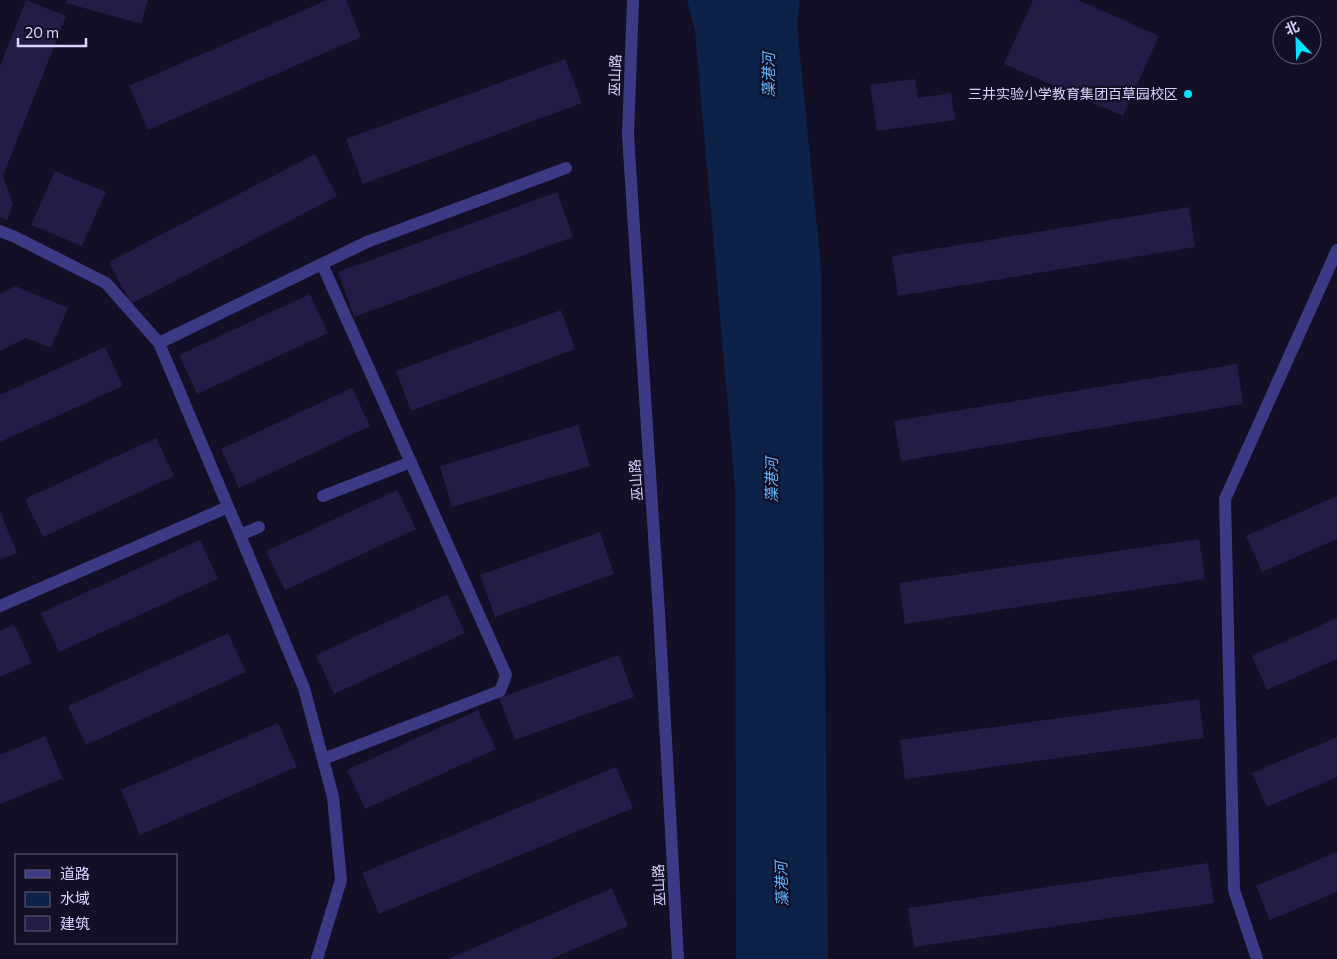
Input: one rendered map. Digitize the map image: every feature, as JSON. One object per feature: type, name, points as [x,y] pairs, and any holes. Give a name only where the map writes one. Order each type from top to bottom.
[{"type":"street","name":"巫山路","points":[[633,0],[628,135],[659,613],[678,959]]},
{"type":"street","points":[[159,343],[367,242],[566,168]]},
{"type":"street","points":[[0,231],[106,282],[159,343],[304,688],[323,759],[333,798],[342,880],[317,959]]},
{"type":"street","points":[[1257,959],[1234,890],[1225,500],[1337,250]]},
{"type":"street","points":[[322,264],[506,675],[500,691],[323,759]]},
{"type":"street","points":[[323,496],[411,462]]},
{"type":"street","points":[[0,606],[228,507]]},
{"type":"street","points":[[240,535],[259,527]]},
{"type":"water","name":"藻港河","points":[[687,0],[800,0],[797,25],[821,267],[828,959],[736,959],[735,487],[695,31]]},
{"type":"building","points":[[26,0],[66,16],[3,176],[13,204],[7,220],[0,217],[0,66]]},
{"type":"building","points":[[67,0],[148,0],[141,24],[66,3]]},
{"type":"building","points":[[327,0],[346,0],[361,37],[148,130],[129,86]]},
{"type":"building","points":[[1033,0],[1078,0],[1159,36],[1123,116],[1004,64]]},
{"type":"building","points":[[565,59],[582,103],[363,184],[346,139]]},
{"type":"building","points":[[915,79],[918,98],[951,93],[955,120],[877,131],[870,85]]},
{"type":"building","points":[[315,154],[337,196],[131,304],[109,262]]},
{"type":"building","points":[[55,171],[106,192],[82,246],[31,225]]},
{"type":"building","points":[[557,192],[573,237],[354,317],[338,272]]},
{"type":"building","points":[[1189,207],[1195,247],[898,296],[892,256]]},
{"type":"building","points":[[15,286],[68,308],[51,348],[26,338],[0,351],[0,294]]},
{"type":"building","points":[[310,294],[328,333],[197,394],[179,355]]},
{"type":"building","points":[[561,310],[575,349],[411,411],[396,371]]},
{"type":"building","points":[[105,347],[123,386],[0,442],[0,395]]},
{"type":"building","points":[[1237,364],[1243,404],[901,461],[894,421]]},
{"type":"building","points":[[352,388],[370,426],[239,488],[221,449]]},
{"type":"building","points":[[578,425],[590,466],[452,507],[440,466]]},
{"type":"building","points":[[156,438],[174,476],[43,537],[25,499]]},
{"type":"building","points":[[397,490],[416,529],[285,590],[266,551]]},
{"type":"building","points":[[1337,496],[1337,539],[1262,572],[1246,536]]},
{"type":"building","points":[[0,512],[17,553],[0,560]]},
{"type":"building","points":[[600,532],[614,574],[495,617],[480,575]]},
{"type":"building","points":[[1199,539],[1205,579],[905,624],[899,583]]},
{"type":"building","points":[[200,540],[218,579],[59,652],[41,613]]},
{"type":"building","points":[[447,594],[465,633],[334,694],[316,655]]},
{"type":"building","points":[[1337,618],[1337,659],[1267,690],[1252,656]]},
{"type":"building","points":[[14,624],[32,663],[0,677],[0,631]]},
{"type":"building","points":[[228,633],[246,672],[86,745],[68,706]]},
{"type":"building","points":[[619,655],[634,697],[515,740],[499,698]]},
{"type":"building","points":[[1199,699],[1204,738],[905,779],[900,740]]},
{"type":"building","points":[[478,710],[496,749],[365,809],[347,770]]},
{"type":"building","points":[[278,723],[297,767],[140,835],[121,790]]},
{"type":"building","points":[[45,736],[63,778],[0,804],[0,755]]},
{"type":"building","points":[[1337,737],[1337,777],[1267,807],[1252,773]]},
{"type":"building","points":[[616,767],[633,808],[379,914],[362,873]]},
{"type":"building","points":[[1337,852],[1337,892],[1270,920],[1256,886]]},
{"type":"building","points":[[1208,863],[1214,903],[914,947],[908,908]]},
{"type":"building","points":[[612,888],[628,926],[551,959],[448,959]]},
{"type":"place","name":"三井实验小学教育集团百草园校区","points":[[1188,94]]}]
